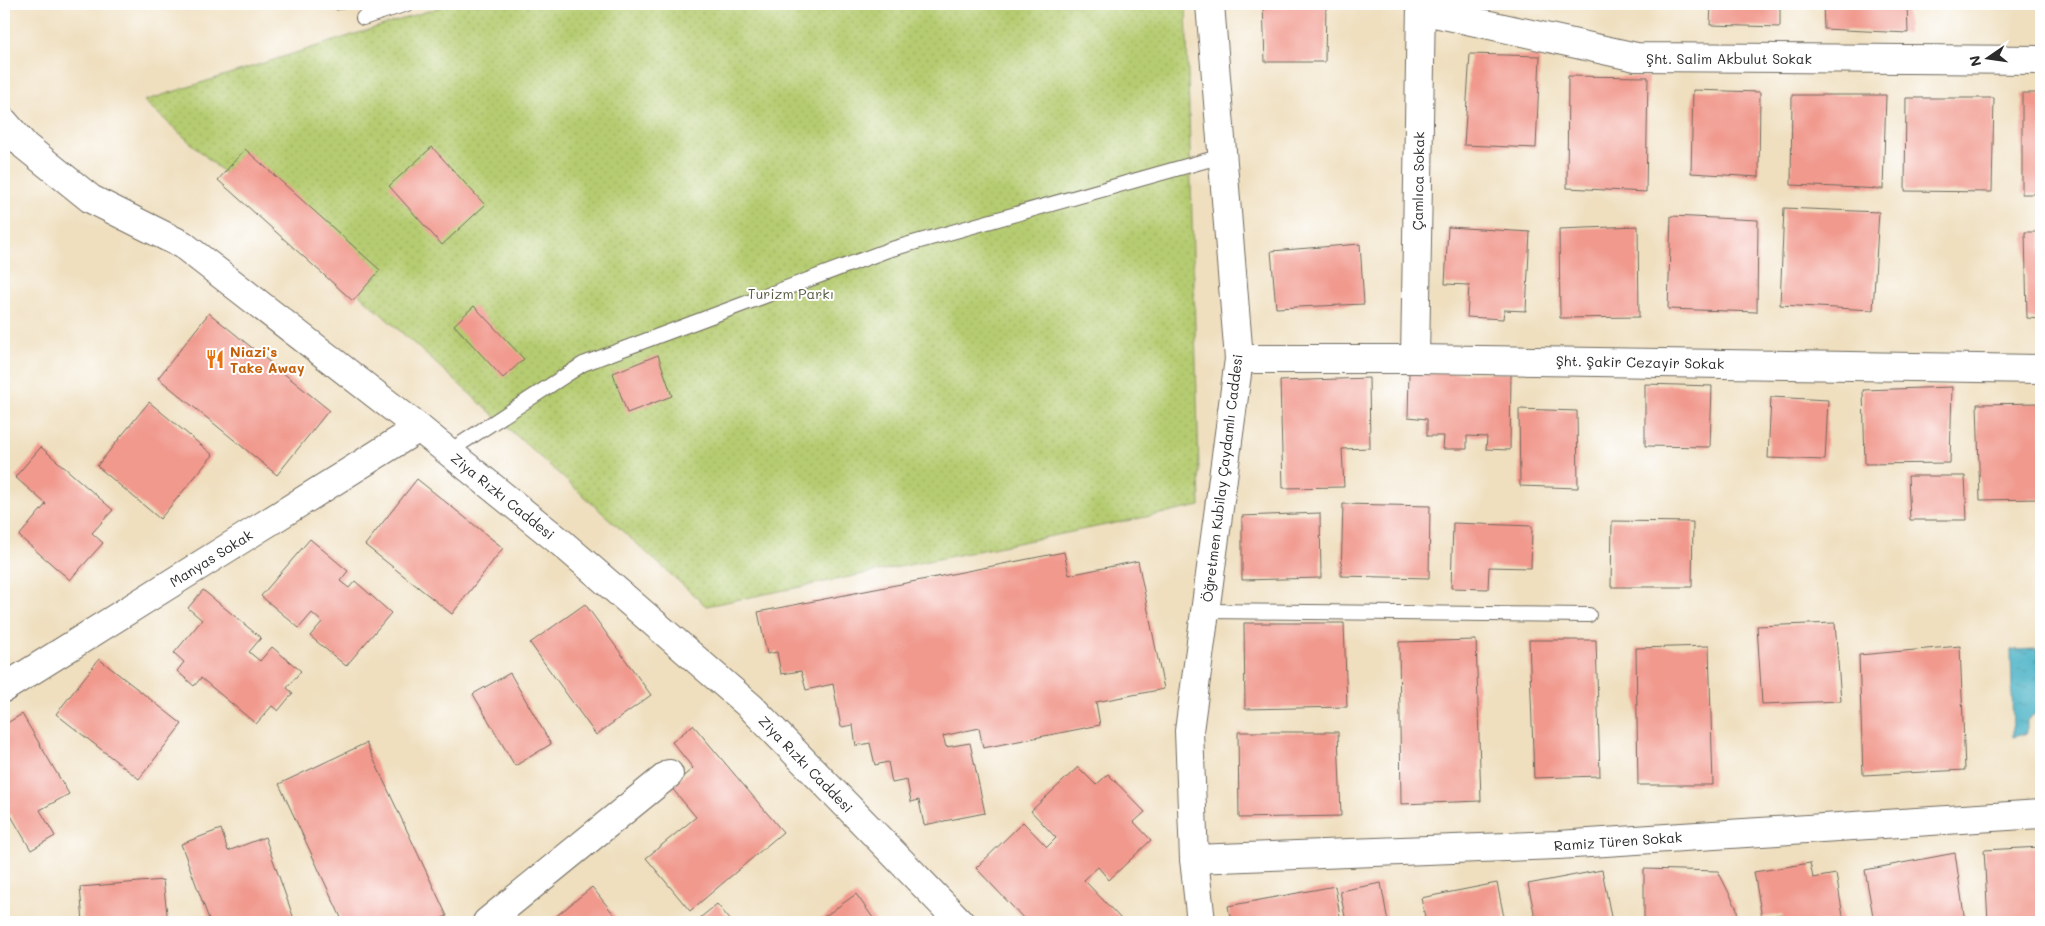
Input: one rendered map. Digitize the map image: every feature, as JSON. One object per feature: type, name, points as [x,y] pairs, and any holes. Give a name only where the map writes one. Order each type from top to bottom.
[{"type":"street","name":"Öğretmen Kubilay Çaydamlı Caddesi","points":[[1201,922],[1194,859],[1189,731],[1239,359],[1210,4]]},
{"type":"street","name":"Şht. Salim Akbulut Sokak","points":[[1421,7],[1636,57],[2041,60]]},
{"type":"street","name":"Çamlıca Sokak","points":[[1414,359],[1421,7]]},
{"type":"street","name":"Ziya Rızkı Caddesi","points":[[4,122],[25,146],[91,199],[183,245],[419,428],[564,545],[751,707],[960,922]]},
{"type":"street","name":"Şht. Şakir Cezayir Sokak","points":[[1239,359],[1414,359],[2041,368]]},
{"type":"street","name":"Manyas Sokak","points":[[4,688],[419,428]]},
{"type":"street","points":[[487,922],[669,774]]},
{"type":"street","name":"Ramiz Türen Sokak","points":[[1194,859],[1558,845],[2041,814]]},
{"type":"lane","points":[[363,18],[407,4]]},
{"type":"lane","points":[[448,452],[583,364],[888,250],[1222,156]]},
{"type":"lane","points":[[1205,611],[1589,615]]},
{"type":"green space","name":"Turizm Parkı","points":[[450,4],[1186,4],[1200,506],[706,606],[144,101]]},
{"type":"water","points":[[2038,649],[2040,710],[2027,720],[2027,733],[2013,737],[2011,650]]},
{"type":"building","points":[[335,4],[368,4],[368,5],[336,10]]},
{"type":"building","points":[[1263,4],[1326,4],[1325,62],[1265,62]]},
{"type":"building","points":[[1711,4],[1780,4],[1780,27],[1710,25]]},
{"type":"building","points":[[1823,4],[1907,4],[1908,33],[1824,29]]},
{"type":"building","points":[[1987,4],[2041,4],[2041,7],[1987,6]]},
{"type":"building","points":[[1470,54],[1540,56],[1536,148],[1464,145]]},
{"type":"building","points":[[1568,76],[1648,77],[1646,192],[1567,188]]},
{"type":"building","points":[[1693,90],[1760,92],[1759,177],[1691,173]]},
{"type":"building","points":[[2022,93],[2041,93],[2041,194],[2022,194]]},
{"type":"building","points":[[1792,95],[1886,95],[1883,189],[1791,185]]},
{"type":"building","points":[[1906,98],[1994,98],[1992,192],[1905,191]]},
{"type":"building","points":[[432,147],[485,205],[442,245],[389,186]]},
{"type":"building","points":[[245,149],[380,270],[353,301],[218,180]]},
{"type":"building","points":[[1784,208],[1879,212],[1873,310],[1780,305]]},
{"type":"building","points":[[1671,216],[1758,220],[1757,312],[1668,309]]},
{"type":"building","points":[[1638,226],[1639,317],[1560,318],[1559,229]]},
{"type":"building","points":[[1448,227],[1530,232],[1526,311],[1504,310],[1503,319],[1467,317],[1469,285],[1445,284]]},
{"type":"building","points":[[2025,232],[2041,232],[2041,319],[2027,318]]},
{"type":"building","points":[[1360,244],[1364,304],[1276,308],[1271,251]]},
{"type":"building","points":[[474,306],[524,359],[503,378],[454,325]]},
{"type":"building","points":[[209,313],[329,410],[277,475],[158,378]]},
{"type":"building","points":[[658,355],[672,396],[627,413],[613,373]]},
{"type":"building","points":[[1409,373],[1511,373],[1510,450],[1486,449],[1487,437],[1467,436],[1467,449],[1443,449],[1444,436],[1427,436],[1427,419],[1408,417]]},
{"type":"building","points":[[1369,378],[1370,448],[1342,449],[1344,487],[1283,488],[1280,381]]},
{"type":"building","points":[[1645,384],[1712,386],[1710,447],[1645,446]]},
{"type":"building","points":[[1952,387],[1950,463],[1865,464],[1863,390]]},
{"type":"building","points":[[1771,397],[1828,400],[1825,460],[1768,458]]},
{"type":"building","points":[[149,402],[213,455],[160,519],[97,466]]},
{"type":"building","points":[[2041,403],[2041,499],[1980,500],[1977,404]]},
{"type":"building","points":[[1519,409],[1577,411],[1578,488],[1520,486]]},
{"type":"building","points":[[41,447],[113,510],[92,533],[103,543],[70,580],[19,536],[46,504],[15,477]]},
{"type":"building","points":[[1908,476],[1965,476],[1967,520],[1910,520]]},
{"type":"building","points":[[417,479],[503,548],[452,614],[365,545]]},
{"type":"building","points":[[1343,504],[1430,506],[1429,578],[1341,576]]},
{"type":"building","points":[[1320,513],[1321,578],[1242,580],[1242,516]]},
{"type":"building","points":[[1612,521],[1693,522],[1692,587],[1611,587]]},
{"type":"building","points":[[1453,523],[1532,526],[1531,568],[1489,567],[1488,589],[1451,588]]},
{"type":"building","points":[[310,539],[348,571],[340,581],[349,588],[355,581],[391,613],[346,666],[310,636],[322,622],[312,613],[299,628],[261,596]]},
{"type":"building","points":[[1064,552],[1069,575],[1138,561],[1164,689],[1096,702],[1100,725],[983,748],[979,728],[943,736],[946,747],[970,743],[985,813],[924,825],[919,800],[911,802],[907,780],[892,783],[888,762],[875,765],[870,743],[856,746],[853,725],[841,727],[833,684],[806,690],[801,671],[781,674],[777,652],[767,654],[758,612]]},
{"type":"building","points":[[203,590],[261,638],[249,652],[260,661],[272,647],[301,671],[287,688],[293,693],[278,711],[272,706],[256,724],[201,678],[194,686],[177,671],[184,662],[174,653],[202,620],[188,608]]},
{"type":"building","points":[[585,604],[651,695],[596,735],[530,643]]},
{"type":"building","points":[[1244,623],[1344,623],[1347,707],[1245,709]]},
{"type":"building","points":[[1835,623],[1841,701],[1762,704],[1757,626]]},
{"type":"building","points":[[1476,640],[1481,801],[1401,804],[1399,642]]},
{"type":"building","points":[[1529,640],[1596,640],[1600,776],[1534,778]]},
{"type":"building","points":[[1709,646],[1713,785],[1638,785],[1636,648]]},
{"type":"building","points":[[1960,646],[1965,770],[1863,775],[1859,655]]},
{"type":"building","points":[[99,659],[182,724],[139,779],[56,714]]},
{"type":"building","points":[[510,673],[551,744],[515,766],[473,694]]},
{"type":"building","points":[[22,714],[69,794],[40,810],[55,836],[31,850],[10,814],[4,818],[4,725]]},
{"type":"building","points":[[693,725],[783,832],[690,911],[646,858],[696,817],[671,787],[693,768],[672,742]]},
{"type":"building","points":[[1238,732],[1338,732],[1341,816],[1239,818]]},
{"type":"building","points":[[366,743],[447,916],[433,922],[343,922],[279,784]]},
{"type":"building","points":[[1078,767],[1096,785],[1108,774],[1145,812],[1134,822],[1151,840],[1109,880],[1098,867],[1084,880],[1124,922],[1027,922],[976,868],[1023,822],[1047,847],[1056,838],[1031,811]]},
{"type":"building","points":[[221,829],[228,851],[265,837],[294,919],[286,922],[210,922],[181,844]]},
{"type":"building","points":[[2041,847],[2041,922],[1988,922],[1984,850]]},
{"type":"building","points":[[1955,853],[1965,922],[1874,922],[1865,870]]},
{"type":"building","points":[[1810,863],[1813,878],[1836,874],[1844,922],[1783,922],[1782,914],[1762,918],[1754,872]]},
{"type":"building","points":[[1644,869],[1718,871],[1737,909],[1738,922],[1644,922]]},
{"type":"building","points":[[1602,870],[1612,922],[1536,922],[1528,884]]},
{"type":"building","points":[[163,880],[168,922],[83,922],[80,887]]},
{"type":"building","points":[[1381,883],[1388,922],[1346,922],[1340,891]]},
{"type":"building","points":[[1497,883],[1505,922],[1426,922],[1421,898]]},
{"type":"building","points":[[1335,886],[1341,922],[1231,922],[1228,906]]},
{"type":"building","points":[[592,887],[620,922],[549,922]]},
{"type":"building","points":[[856,894],[876,922],[817,922]]},
{"type":"building","points":[[717,904],[732,922],[695,922]]},
{"type":"place","name":"Niazi's Take Away","points":[[215,359]]}]
